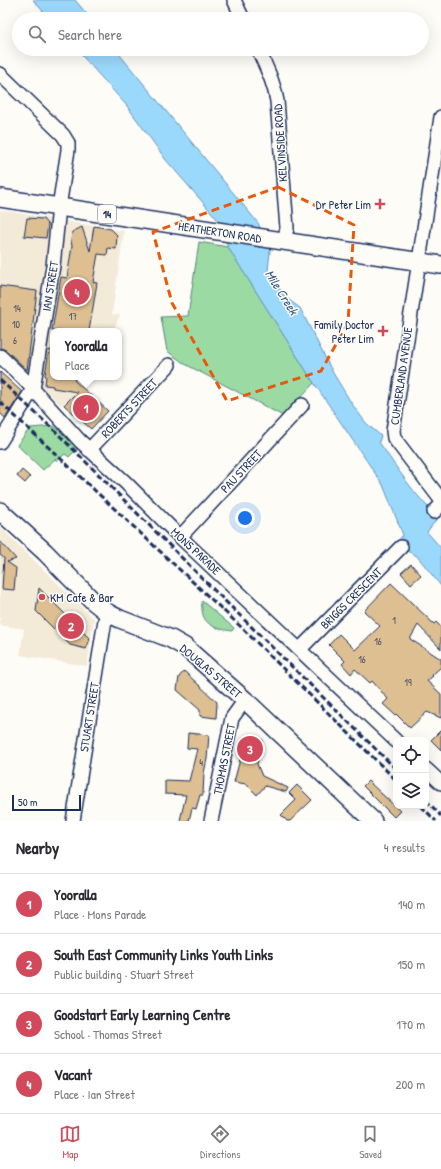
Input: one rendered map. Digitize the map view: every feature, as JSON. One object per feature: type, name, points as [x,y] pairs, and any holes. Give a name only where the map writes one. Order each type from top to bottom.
[{"type":"main road","name":"HEATHERTON ROAD","points":[[0,198],[221,231],[284,242],[441,264]]},
{"type":"main road","name":"DOUGLAS STREET","points":[[0,510],[45,552],[93,601],[108,613],[171,639],[185,647],[245,700],[373,821]]},
{"type":"street","points":[[234,0],[240,12]]},
{"type":"street","name":"KELVINSIDE ROAD","points":[[262,56],[270,73],[277,102],[287,228],[284,242]]},
{"type":"street","name":"IAN STREET","points":[[0,74],[63,135],[68,143],[53,266],[33,389]]},
{"type":"street","name":"CUMBERLAND AVENUE","points":[[441,117],[418,261],[393,435],[441,500]]},
{"type":"street","name":"MONS PARADE","points":[[0,356],[33,389],[89,450],[126,482],[180,536],[393,738]]},
{"type":"street","name":"ROBERTS STREET","points":[[89,450],[169,365]]},
{"type":"street","points":[[0,442],[33,389]]},
{"type":"street","name":"PAU STREET","points":[[180,536],[302,405]]},
{"type":"street","name":"BRIGGS CRESCENT","points":[[300,649],[401,547]]},
{"type":"street","name":"STUART STREET","points":[[73,821],[104,625],[108,613]]},
{"type":"street","name":"THOMAS STREET","points":[[211,821],[232,718],[245,700]]},
{"type":"street","points":[[429,772],[441,783]]},
{"type":"highlighted area","points":[[278,187],[354,225],[348,323],[321,371],[227,401],[172,303],[153,232]]},
{"type":"shaded area","points":[[0,210],[124,231],[112,314],[120,315],[114,328],[50,328],[50,380],[87,380],[62,406],[0,348]]},
{"type":"shaded area","points":[[0,527],[94,619],[87,666],[20,655],[24,629],[0,625]]},
{"type":"green space","points":[[199,242],[228,247],[314,383],[283,416],[185,364],[167,351],[161,317],[188,316]]},
{"type":"green space","points":[[54,426],[78,448],[69,457],[65,454],[57,461],[55,459],[43,470],[17,445],[30,428]]},
{"type":"green space","points":[[202,601],[234,628],[232,631],[218,628],[208,623],[203,615]]},
{"type":"water","points":[[33,0],[75,0],[85,12],[44,12]]},
{"type":"water","points":[[82,56],[121,56],[258,223],[270,251],[268,271],[285,297],[300,308],[333,373],[352,404],[366,423],[381,436],[379,442],[399,471],[421,500],[438,517],[427,532],[441,548],[441,586],[417,556],[405,550],[397,542],[403,535],[383,485],[314,383],[236,260],[228,247],[217,219],[166,160],[127,106]]},
{"type":"building","points":[[27,218],[43,219],[48,225],[46,238],[24,236]]},
{"type":"building","points":[[94,226],[111,229],[117,235],[116,249],[108,248],[107,255],[98,254],[93,282],[97,283],[90,328],[52,328],[61,277],[67,278],[72,246],[72,232],[82,227],[90,251]]},
{"type":"building","points":[[0,286],[37,291],[27,370],[6,350],[0,348]]},
{"type":"building","points":[[49,350],[50,380],[74,380],[108,411],[91,429],[64,405],[77,392],[53,388],[53,386],[45,385]]},
{"type":"building","points":[[0,372],[22,392],[5,418],[0,413]]},
{"type":"building","points":[[22,470],[30,477],[25,483],[17,476]]},
{"type":"building","points":[[0,541],[16,559],[7,562],[16,568],[14,590],[2,589],[4,558],[0,555]]},
{"type":"building","points":[[411,564],[421,575],[411,584],[401,573]]},
{"type":"building","points":[[391,583],[434,624],[436,622],[441,627],[441,649],[418,625],[410,639],[441,659],[441,667],[427,681],[441,694],[441,718],[427,712],[410,728],[383,704],[388,699],[372,681],[370,683],[355,669],[351,674],[342,664],[345,661],[329,645],[339,634],[355,650],[380,626],[364,611]]},
{"type":"building","points":[[39,588],[90,639],[86,649],[70,645],[36,611]]},
{"type":"building","points":[[184,671],[217,702],[216,718],[200,716],[200,710],[177,690],[179,677]]},
{"type":"building","points":[[441,730],[441,750],[431,740]]},
{"type":"building","points":[[188,733],[209,735],[203,795],[200,795],[196,809],[192,808],[189,821],[185,821],[180,820],[186,795],[165,794],[165,780],[189,781],[197,749],[187,748]]},
{"type":"building","points":[[246,737],[263,740],[257,764],[262,776],[288,788],[286,792],[265,786],[257,795],[246,784],[234,782]]},
{"type":"building","points":[[368,781],[393,804],[393,809],[398,809],[400,811],[394,817],[363,786]]},
{"type":"building","points":[[297,785],[312,800],[290,821],[287,821],[281,815],[296,800],[289,793]]},
{"type":"railway","points":[[0,380],[56,432],[393,766]]},
{"type":"railway","points":[[0,402],[239,625],[393,777]]},
{"type":"railway","points":[[429,803],[441,816]]},
{"type":"railway","points":[[424,809],[436,821]]},
{"type":"place","name":"Dr Peter Lim","points":[[380,204]]},
{"type":"place","name":"Vacant","points":[[77,292]]},
{"type":"place","name":"Family Doctor Peter Lim","points":[[383,331]]},
{"type":"place","name":"Yooralla","points":[[86,408]]},
{"type":"place","name":"KM Cafe & Bar","points":[[42,597]]},
{"type":"place","name":"South East Community Links Youth Links","points":[[71,626]]},
{"type":"place","name":"Goodstart Early Learning Centre","points":[[250,749]]},
{"type":"water label","name":"Mile Creek","points":[[282,292]]}]
